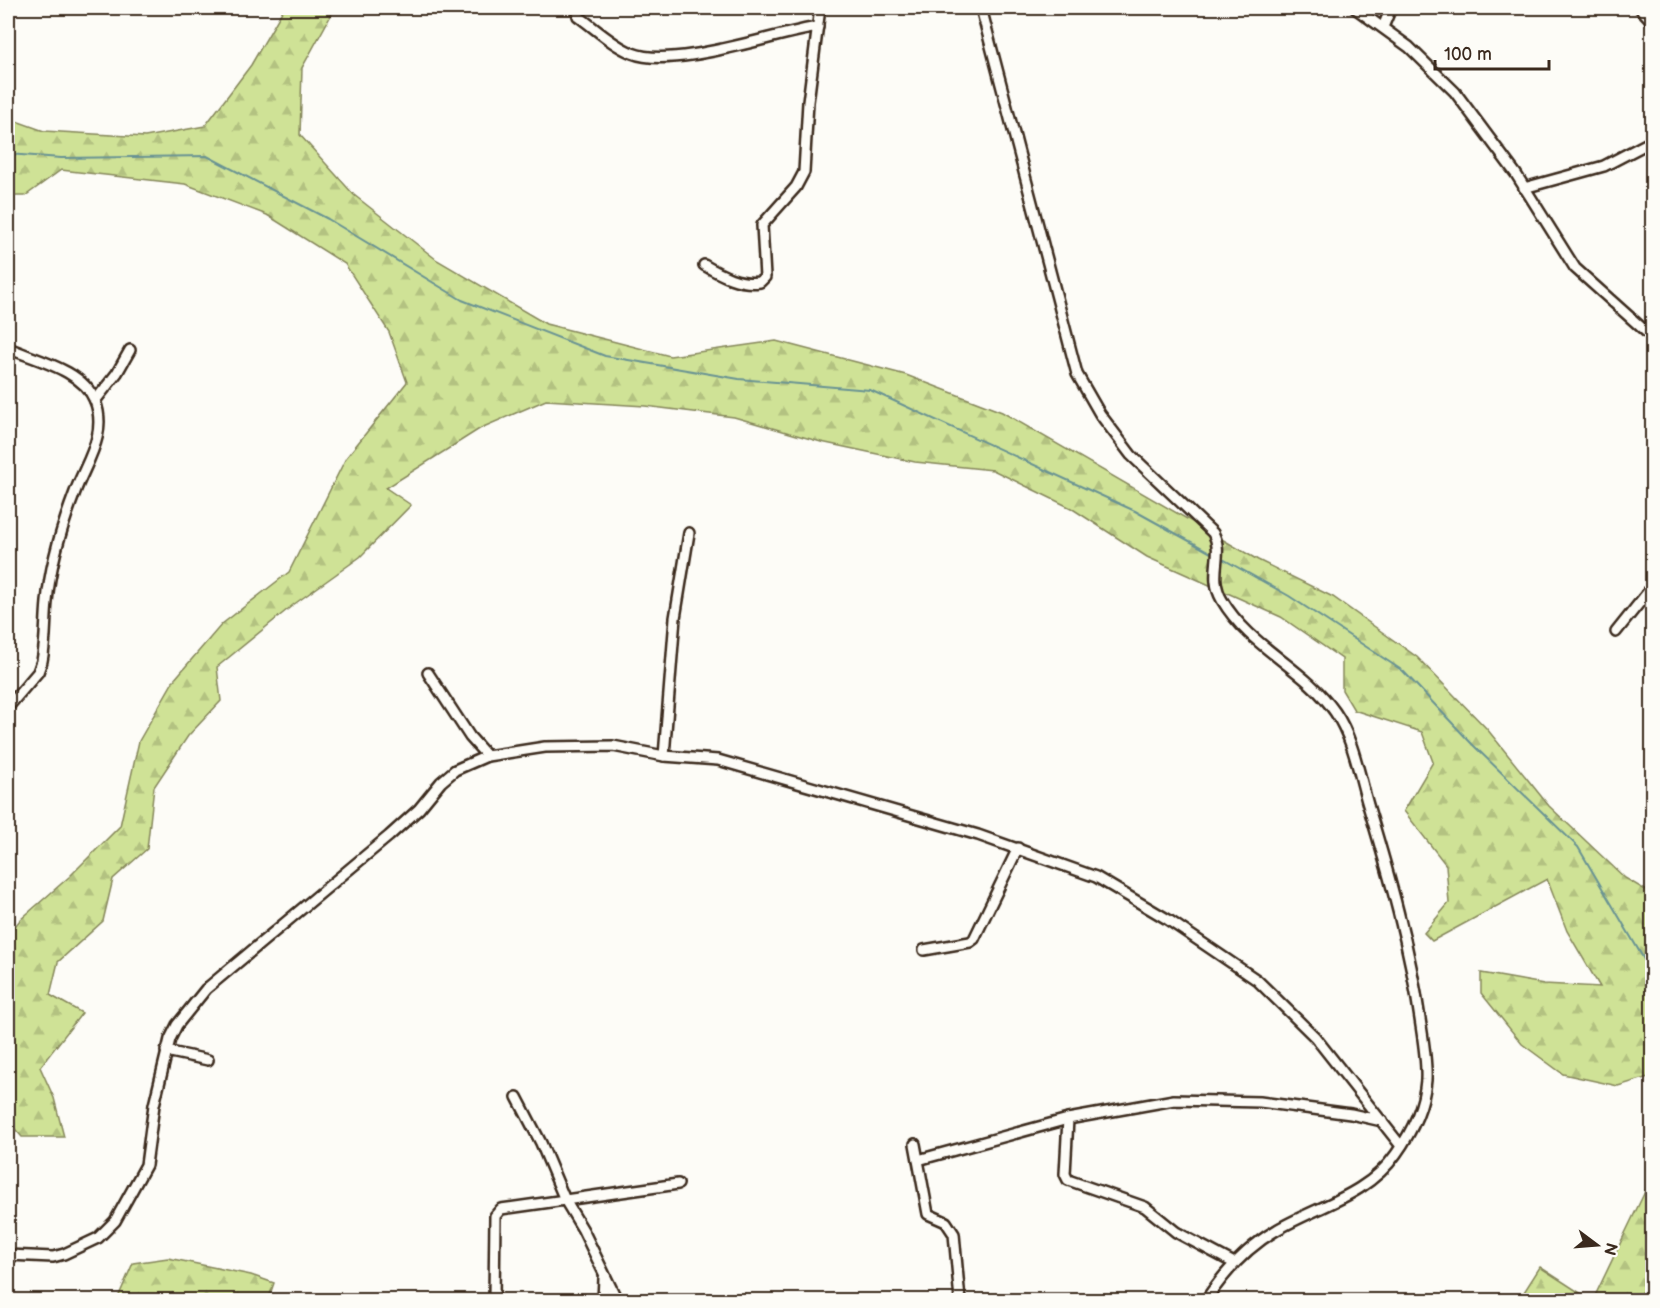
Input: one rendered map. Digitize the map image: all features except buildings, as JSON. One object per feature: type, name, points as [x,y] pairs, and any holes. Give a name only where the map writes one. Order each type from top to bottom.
[{"type":"street","points":[[704,265],[725,276],[746,282],[760,282],[765,277],[762,225],[796,187],[804,172],[808,102],[820,8]]},
{"type":"street","points":[[981,8],[1073,363],[1082,384],[1131,455],[1213,533],[1218,545],[1214,578],[1226,608],[1260,646],[1323,696],[1342,725],[1353,754],[1407,946],[1425,1060],[1423,1097],[1401,1146],[1384,1169],[1366,1185],[1274,1232],[1234,1263],[1206,1300]]},
{"type":"street","points":[[1355,8],[1409,47],[1455,92],[1524,188],[1575,268],[1653,337]]},
{"type":"street","points":[[1383,27],[1391,8]]},
{"type":"street","points":[[1640,8],[1653,21]]},
{"type":"street","points":[[578,16],[620,46],[646,57],[714,51],[774,35],[818,27]]},
{"type":"street","points":[[1524,188],[1604,166],[1653,141]]},
{"type":"street","points":[[8,348],[73,377],[90,392],[99,417],[96,444],[75,492],[50,581],[42,661],[38,672],[8,707]]},
{"type":"street","points":[[95,401],[117,373],[130,350]]},
{"type":"street","points":[[664,756],[675,618],[689,532]]},
{"type":"street","points":[[1616,632],[1653,586]]},
{"type":"street","points":[[428,673],[470,737],[487,756]]},
{"type":"street","points":[[8,1255],[53,1257],[64,1254],[98,1238],[115,1221],[146,1165],[154,1105],[166,1051],[177,1025],[206,989],[389,836],[419,809],[448,776],[487,756],[578,744],[623,747],[664,756],[718,760],[1018,848],[1096,877],[1257,980],[1315,1037],[1401,1146]]},
{"type":"street","points":[[924,950],[970,942],[974,939],[1018,848]]},
{"type":"street","points":[[166,1051],[207,1060]]},
{"type":"street","points":[[517,1097],[541,1143],[565,1200],[583,1230],[604,1278],[617,1300]]},
{"type":"street","points":[[918,1160],[1068,1119],[1153,1103],[1214,1099],[1260,1102],[1350,1114],[1382,1121]]},
{"type":"street","points":[[1068,1119],[1065,1174],[1068,1180],[1144,1207],[1176,1232],[1234,1263]]},
{"type":"street","points":[[915,1144],[928,1214],[946,1222],[954,1234],[960,1300]]},
{"type":"street","points":[[495,1300],[495,1216],[498,1211],[678,1184]]},
{"type":"street","points":[[603,1300],[604,1278]]},
{"type":"green space","points":[[284,8],[335,8],[302,68],[300,135],[354,195],[437,260],[546,324],[670,356],[776,341],[906,375],[1002,412],[1258,560],[1333,597],[1417,657],[1487,729],[1549,806],[1625,878],[1652,894],[1652,1076],[1618,1086],[1563,1074],[1522,1044],[1481,993],[1481,973],[1544,984],[1600,987],[1567,931],[1547,879],[1432,941],[1424,933],[1449,903],[1446,865],[1404,811],[1433,762],[1422,732],[1354,710],[1342,690],[1342,659],[1281,617],[1147,557],[1071,508],[993,470],[915,462],[821,442],[734,417],[645,406],[546,400],[481,428],[386,488],[411,505],[360,557],[293,605],[217,667],[221,701],[188,736],[154,787],[147,849],[113,879],[103,921],[58,962],[50,995],[82,1013],[40,1067],[54,1098],[64,1137],[22,1137],[8,1121],[8,935],[20,920],[69,877],[120,826],[139,741],[174,680],[222,624],[289,572],[346,458],[407,382],[389,332],[345,264],[267,215],[185,184],[61,170],[25,196],[8,196],[8,118],[44,131],[145,137],[205,126],[251,65]]},
{"type":"green space","points":[[1652,1177],[1652,1281],[1634,1300],[1593,1300]]},
{"type":"green space","points":[[168,1258],[251,1275],[274,1283],[268,1300],[117,1300],[133,1263]]},
{"type":"green space","points":[[1540,1267],[1591,1300],[1519,1300]]},
{"type":"waterway","points":[[8,154],[61,158],[207,156],[328,219],[462,300],[605,356],[739,379],[870,390],[1135,511],[1213,554]]},
{"type":"waterway","points":[[1221,558],[1289,596],[1403,671],[1472,744],[1578,847],[1652,973]]},
{"type":"waterway","points":[[1650,1253],[1652,1246]]}]
